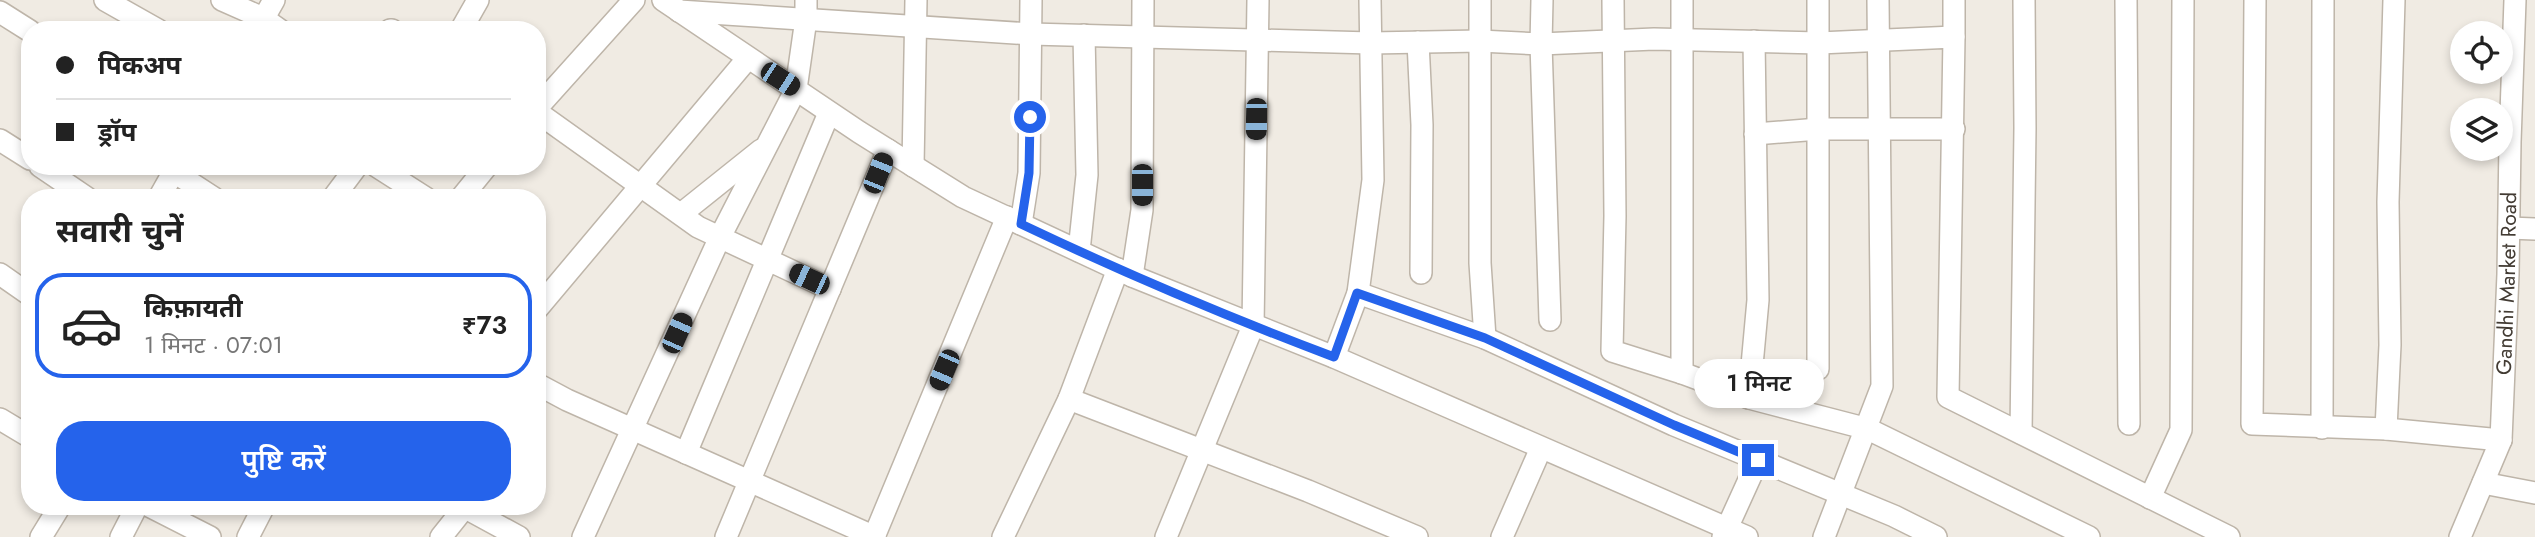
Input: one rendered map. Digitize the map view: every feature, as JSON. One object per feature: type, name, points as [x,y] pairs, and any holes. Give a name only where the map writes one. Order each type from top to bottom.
[{"type":"street","points":[[105,0],[142,21]]},
{"type":"street","points":[[222,0],[269,19]]},
{"type":"street","points":[[466,21],[478,0]]},
{"type":"street","points":[[546,100],[634,0]]},
{"type":"street","points":[[913,166],[916,0]]},
{"type":"street","points":[[546,389],[874,537],[1014,221],[1029,173],[1031,0]]},
{"type":"street","points":[[1003,537],[1125,272],[1142,210],[1143,0]]},
{"type":"street","points":[[1166,537],[1253,326],[1258,0]]},
{"type":"street","points":[[1334,357],[1357,293],[1373,180],[1370,0]]},
{"type":"street","points":[[1480,0],[1480,263],[1485,338]]},
{"type":"street","points":[[1542,0],[1550,320]]},
{"type":"street","points":[[1613,0],[1615,216],[1612,351],[1749,397],[1868,429],[2089,537]]},
{"type":"street","points":[[1682,0],[1682,373]]},
{"type":"street","points":[[1818,0],[1818,369]]},
{"type":"street","points":[[1824,537],[1868,429],[1882,386],[1878,0]]},
{"type":"street","points":[[1954,0],[1948,397],[2150,498],[2217,535]]},
{"type":"street","points":[[2021,433],[2024,0]]},
{"type":"street","points":[[2126,0],[2129,424]]},
{"type":"street","points":[[2150,498],[2181,430],[2182,0]]},
{"type":"street","points":[[2255,0],[2252,424],[2386,429],[2501,440],[2460,537]]},
{"type":"street","points":[[2322,428],[2323,0]]},
{"type":"street","points":[[2386,429],[2390,345],[2388,202],[2394,0]]},
{"type":"street","name":"Gandhi Market Road","points":[[2501,440],[2515,0]]},
{"type":"street","points":[[683,6],[806,10],[915,26],[1031,34],[1258,41],[1480,41],[1541,44],[1683,40],[1819,43],[1954,37]]},
{"type":"street","points":[[683,6],[748,58],[829,113],[963,197],[1125,272],[1334,357],[1541,448],[1725,533],[1747,537]]},
{"type":"street","points":[[583,537],[720,237],[796,89],[806,10]]},
{"type":"street","points":[[0,12],[21,25]]},
{"type":"street","points":[[1079,251],[1087,175],[1084,35]]},
{"type":"street","points":[[1749,397],[1758,300],[1754,41]]},
{"type":"street","points":[[1418,43],[1422,125],[1421,274]]},
{"type":"street","points":[[546,298],[748,58]]},
{"type":"street","points":[[686,453],[829,113]]},
{"type":"street","points":[[546,117],[698,227],[830,289]]},
{"type":"street","points":[[1755,134],[1819,129],[1954,129]]},
{"type":"street","points":[[0,140],[21,153]]},
{"type":"street","points":[[681,214],[768,144]]},
{"type":"street","points":[[726,537],[888,150]]},
{"type":"street","points":[[53,175],[74,189]]},
{"type":"street","points":[[184,175],[202,189]]},
{"type":"street","points":[[339,189],[350,175]]},
{"type":"street","points":[[390,175],[412,189]]},
{"type":"street","points":[[468,189],[480,175]]},
{"type":"street","points":[[2509,228],[2535,229]]},
{"type":"street","points":[[0,274],[21,289]]},
{"type":"street","points":[[1357,293],[1485,338],[1674,425],[1894,516],[1936,537]]},
{"type":"street","points":[[1069,398],[1308,491],[1417,537]]},
{"type":"street","points":[[0,419],[21,432]]},
{"type":"street","points":[[1502,537],[1541,448]]},
{"type":"street","points":[[1725,533],[1758,460]]},
{"type":"street","points":[[2483,482],[2535,493]]},
{"type":"street","points":[[41,537],[54,515]]},
{"type":"street","points":[[121,537],[132,515]]},
{"type":"street","points":[[167,515],[210,537]]},
{"type":"street","points":[[248,537],[259,515]]},
{"type":"street","points":[[441,537],[457,515]]},
{"type":"street","points":[[480,515],[519,537]]},
{"type":"route","points":[[1030,117],[1029,173],[1021,224],[1132,276],[1334,357],[1357,293],[1485,338],[1674,425],[1758,460]]}]
